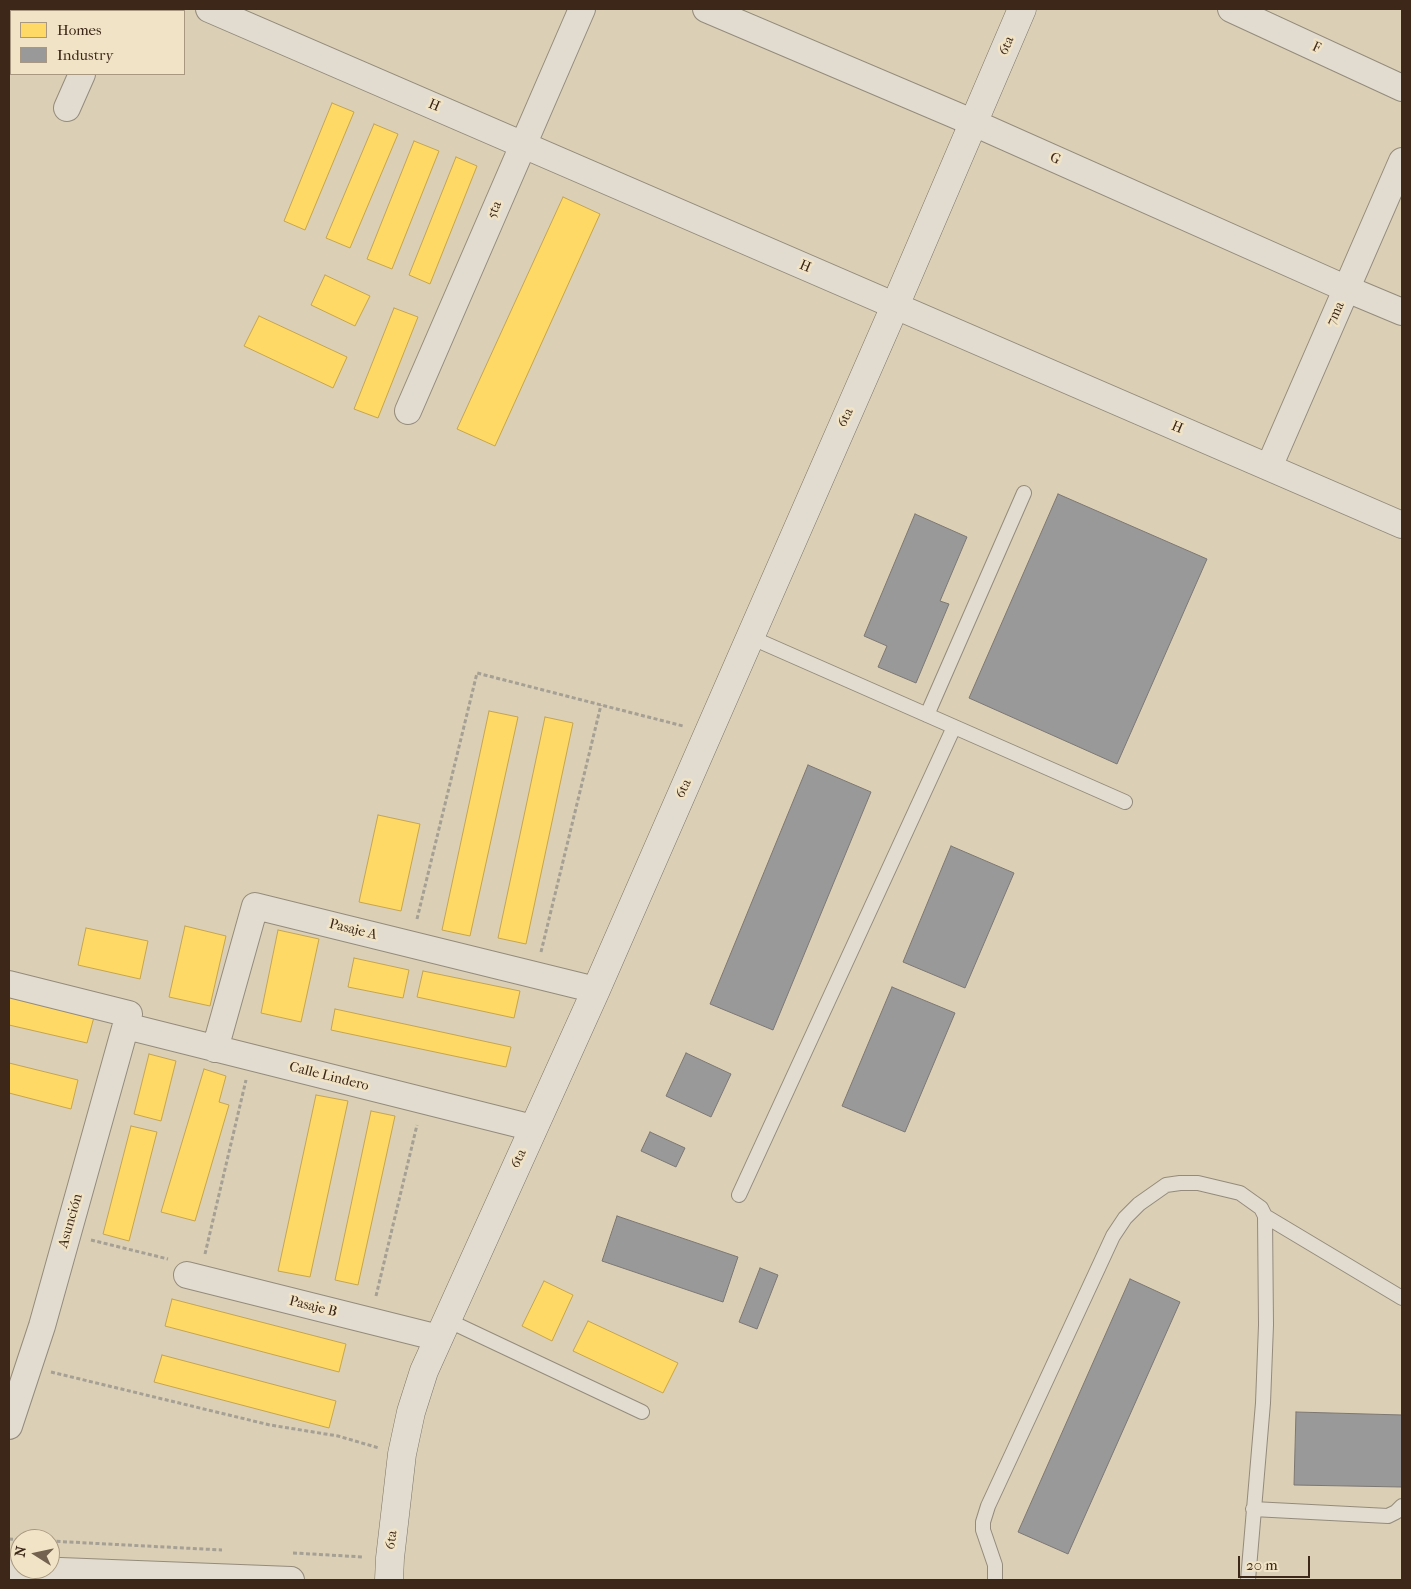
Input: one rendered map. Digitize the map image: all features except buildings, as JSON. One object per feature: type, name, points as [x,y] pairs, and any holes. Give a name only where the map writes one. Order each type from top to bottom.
[{"type":"main road","name":"6ta","points":[[388,1580],[402,1454],[411,1412],[424,1371],[596,990],[895,306],[1022,9]]},
{"type":"street","name":"H","points":[[208,9],[1402,525]]},
{"type":"street","name":"5ta","points":[[408,411],[582,9]]},
{"type":"street","name":"G","points":[[706,9],[974,123],[1402,312]]},
{"type":"street","name":"F","points":[[1231,9],[1402,88]]},
{"type":"street","points":[[67,108],[82,75]]},
{"type":"street","name":"7ma","points":[[1269,467],[1402,162]]},
{"type":"street","name":"Pasaje A","points":[[215,1049],[255,906],[596,990]]},
{"type":"street","name":"Calle Lindero","points":[[9,984],[215,1049],[533,1128]]},
{"type":"street","name":"Asunción","points":[[9,1426],[29,1367],[68,1234],[127,1020]]},
{"type":"street","name":"Pasaje B","points":[[193,1276],[370,1321],[443,1329]]},
{"type":"street","points":[[9,1569],[291,1580]]},
{"type":"lane","points":[[927,715],[1024,493]]},
{"type":"lane","points":[[750,637],[1125,802]]},
{"type":"lane","points":[[738,1195],[954,727]]},
{"type":"lane","points":[[995,1580],[995,1565],[983,1530],[983,1522],[988,1506],[1113,1236],[1125,1218],[1139,1204],[1166,1185],[1180,1183],[1198,1183],[1240,1193],[1261,1208],[1265,1216],[1266,1335],[1263,1403],[1248,1580]]},
{"type":"lane","points":[[1265,1216],[1402,1298]]},
{"type":"lane","points":[[443,1329],[642,1412]]},
{"type":"lane","points":[[1253,1509],[1388,1516],[1402,1506]]},
{"type":"path","points":[[411,944],[477,673],[708,732]]},
{"type":"path","points":[[535,975],[601,705]]},
{"type":"path","points":[[68,1234],[174,1260],[193,1276],[251,1058]]},
{"type":"path","points":[[370,1321],[423,1101]]},
{"type":"path","points":[[29,1367],[270,1425],[338,1436],[402,1454]]}]
